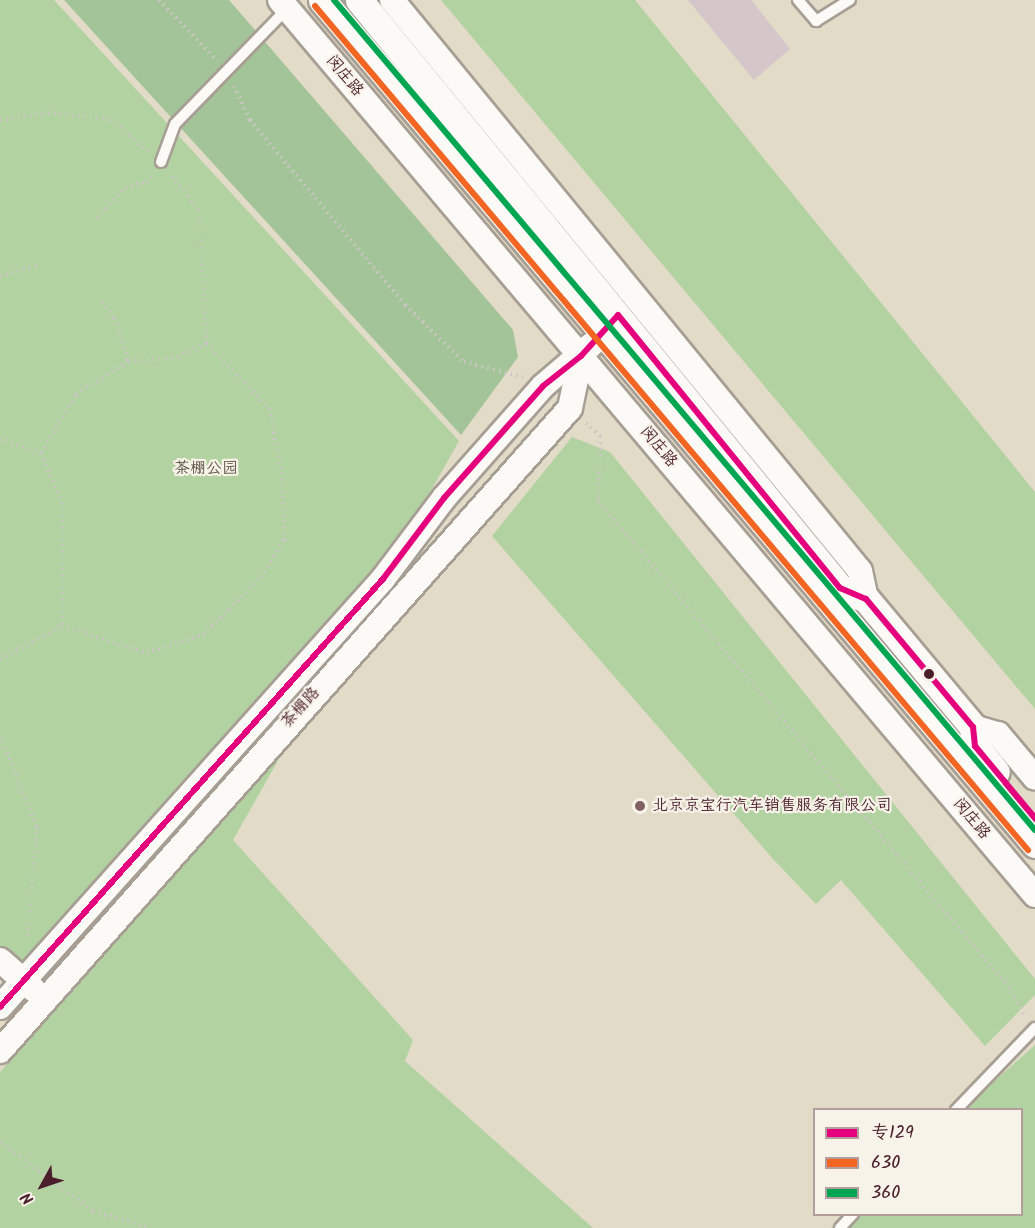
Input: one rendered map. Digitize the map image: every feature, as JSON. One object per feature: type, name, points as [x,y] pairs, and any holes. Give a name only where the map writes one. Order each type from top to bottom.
[{"type":"main road","name":"闵庄路","points":[[322,0],[610,324],[840,588],[866,599],[986,731],[975,746],[1035,818]]},
{"type":"main road","name":"闵庄路","points":[[359,0],[610,324],[1035,844]]},
{"type":"street","points":[[392,0],[860,571],[866,599]]},
{"type":"street","name":"闵庄路","points":[[283,4],[1035,896]]},
{"type":"street","name":"茶棚路","points":[[0,1007],[383,579],[444,498],[536,394],[581,356],[610,324]]},
{"type":"street","name":"茶棚路","points":[[0,1051],[570,408],[581,356]]},
{"type":"street","name":"闵庄路","points":[[986,731],[1035,778]]},
{"type":"street","points":[[0,960],[44,999]]},
{"type":"lane","points":[[798,0],[816,21],[850,0]]},
{"type":"lane","points":[[161,162],[175,124],[226,71],[283,4]]},
{"type":"lane","points":[[958,1108],[1033,1030]]},
{"type":"lane","points":[[840,1228],[853,1216]]},
{"type":"path","points":[[159,0],[226,71],[250,120],[413,313],[464,362],[526,378],[537,373]]},
{"type":"path","points":[[0,120],[48,113],[111,119],[161,162],[198,212],[206,343],[270,410],[281,469],[284,540],[261,577],[203,635],[147,653],[62,626],[0,658]]},
{"type":"path","points":[[97,218],[125,188],[147,182],[161,162]]},
{"type":"path","points":[[0,276],[38,265]]},
{"type":"path","points":[[102,302],[115,318],[129,361]]},
{"type":"path","points":[[41,453],[76,394],[129,361],[178,357],[206,343]]},
{"type":"path","points":[[570,408],[600,436],[598,501],[1012,991],[1033,1030]]},
{"type":"path","points":[[0,439],[41,453],[62,503],[62,626]]},
{"type":"path","points":[[0,736],[37,827],[23,980]]},
{"type":"path","points":[[0,1142],[93,1211],[150,1228]]},
{"type":"green space","name":"茶棚公园","points":[[0,0],[54,0],[459,441],[233,840],[413,1040],[405,1061],[593,1228],[0,1228],[0,1072],[59,1003],[0,948]]},
{"type":"green space","points":[[64,0],[229,0],[513,330],[518,357],[461,435]]},
{"type":"green space","points":[[441,0],[635,0],[1035,492],[1035,709]]},
{"type":"green space","points":[[572,437],[610,452],[1035,979],[1035,995],[985,1046],[841,880],[816,904],[774,860],[492,536]]},
{"type":"green space","points":[[1035,1045],[1035,1228],[831,1228],[845,1216],[1023,1216],[1023,1108],[964,1108]]},
{"type":"building","points":[[688,0],[751,0],[790,49],[754,80]]},
{"type":"transit line","name":"360","points":[[334,0],[1035,830]]},
{"type":"transit line","name":"630","points":[[315,6],[1028,850]]},
{"type":"transit line","name":"专129","points":[[0,1007],[383,579],[444,498],[543,386],[581,356],[618,315],[840,588],[866,599],[973,727],[975,746],[1035,818]]},
{"type":"place","name":"北京京宝行汽车销售服务有限公司","points":[[640,806]]}]
